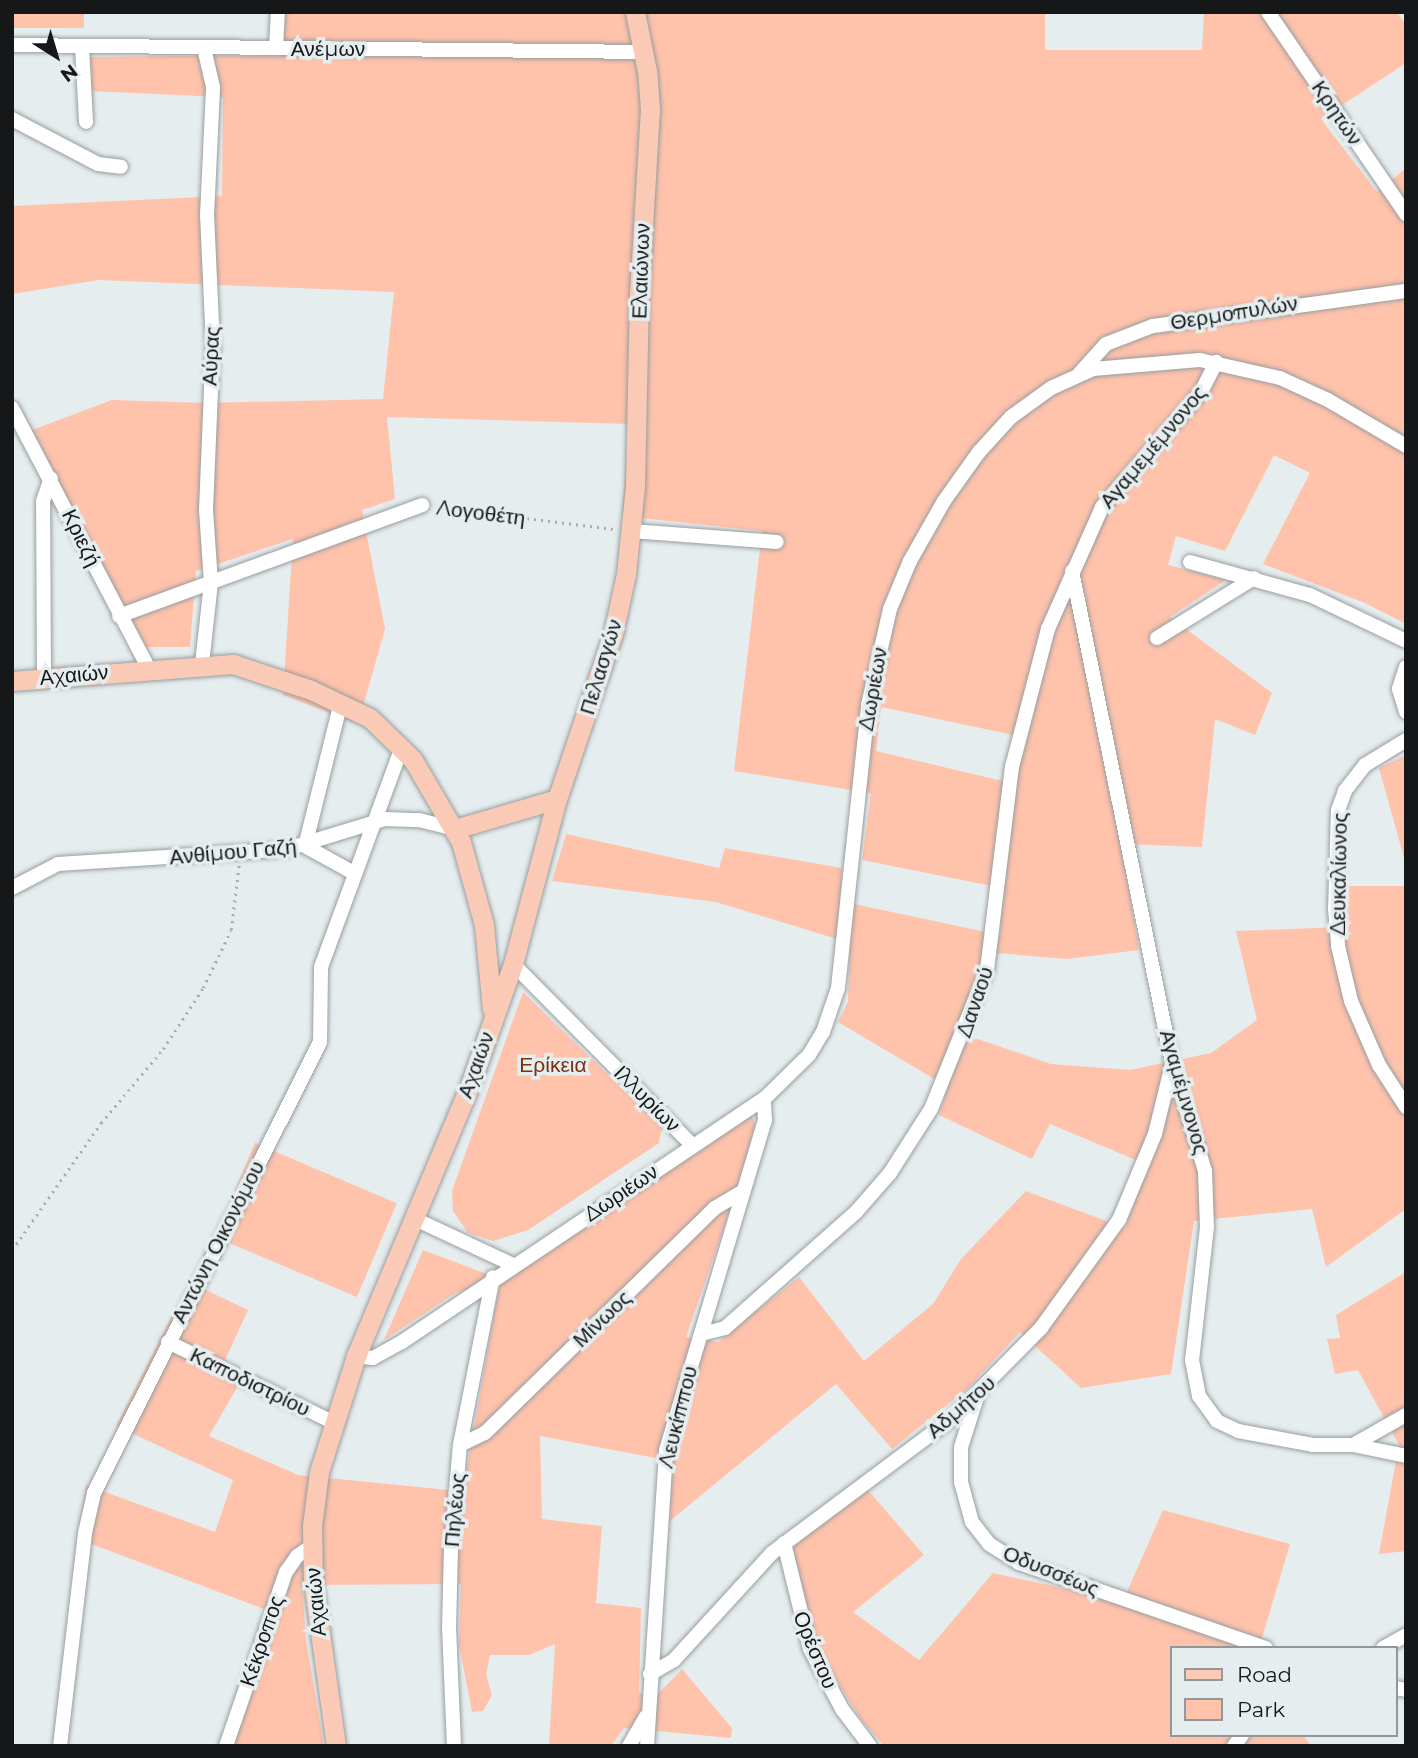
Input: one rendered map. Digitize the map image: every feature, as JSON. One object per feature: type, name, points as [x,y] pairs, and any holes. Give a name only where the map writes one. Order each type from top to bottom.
[{"type":"main road","name":"Ελαιώνων","points":[[632,531],[650,110],[644,52],[635,12]]},
{"type":"main road","name":"Πελασγών","points":[[492,1021],[513,964],[556,799],[613,634],[632,531]]},
{"type":"main road","name":"Αχαιών","points":[[12,681],[202,664],[257,669],[341,702],[370,718],[402,747],[455,829],[482,913],[492,1021],[415,1219],[356,1356],[333,1422],[316,1485],[312,1546],[318,1636],[336,1746]]},
{"type":"main road","points":[[455,829],[556,799]]},
{"type":"street","points":[[276,48],[278,12]]},
{"type":"street","name":"Κρητών","points":[[1268,12],[1406,214]]},
{"type":"street","name":"Ανέμων","points":[[12,45],[644,52]]},
{"type":"street","points":[[82,47],[86,122]]},
{"type":"street","name":"Αύρας","points":[[202,664],[211,583],[206,510],[213,346],[208,216],[213,87],[204,48]]},
{"type":"street","points":[[12,119],[98,164],[121,167]]},
{"type":"street","name":"Θερμοπυλών","points":[[1079,374],[1106,344],[1153,326],[1406,291]]},
{"type":"street","name":"Δωριέων","points":[[356,1356],[366,1359],[382,1354],[493,1277],[764,1099],[809,1055],[834,1004],[870,690],[902,578],[944,501],[989,440],[1032,400],[1079,374],[1160,360],[1216,362],[1297,385],[1406,446]]},
{"type":"street","name":"Αγαμεμέμνονος","points":[[1072,570],[1110,496],[1201,392],[1216,362]]},
{"type":"street","name":"Κριεζή","points":[[12,408],[51,478],[119,616],[149,668]]},
{"type":"street","points":[[44,678],[43,501],[51,478]]},
{"type":"street","name":"Λογοθέτη","points":[[119,616],[422,505]]},
{"type":"street","points":[[632,531],[777,542]]},
{"type":"street","points":[[1190,562],[1254,578],[1320,600],[1406,641]]},
{"type":"street","name":"Αγαμέμνονος","points":[[1072,570],[1172,1063],[1207,1181],[1207,1227],[1192,1360],[1199,1396],[1217,1421],[1238,1432],[1313,1444],[1353,1445],[1406,1456]]},
{"type":"street","name":"Δαναού","points":[[701,1334],[725,1328],[848,1219],[890,1173],[931,1109],[987,970],[1004,809],[1017,738],[1041,649],[1072,570]]},
{"type":"street","points":[[1157,638],[1254,578]]},
{"type":"street","points":[[1406,667],[1399,689],[1406,712]]},
{"type":"street","points":[[341,702],[304,846],[355,873]]},
{"type":"street","name":"Δευκαλίωνος","points":[[1406,740],[1365,765],[1341,800],[1335,917],[1351,1001],[1379,1065],[1406,1107]]},
{"type":"street","name":"Αντώνη Οικονόμου","points":[[60,1746],[89,1510],[168,1342],[320,1042],[321,967],[355,873],[378,820],[402,747]]},
{"type":"street","name":"Ανθίμου Γαζή","points":[[12,888],[65,863],[240,854],[304,846],[378,820],[409,818],[455,829]]},
{"type":"street","name":"Ιλλυρίων","points":[[513,964],[692,1145]]},
{"type":"street","name":"Αδμήτου","points":[[650,1674],[674,1660],[745,1578],[784,1543],[978,1395],[1059,1307],[1110,1236],[1155,1134],[1172,1063]]},
{"type":"street","name":"Λευκίππου","points":[[647,1746],[646,1716],[664,1462],[765,1121],[764,1099]]},
{"type":"street","name":"Μίνωος","points":[[460,1445],[485,1433],[715,1208],[743,1191]]},
{"type":"street","points":[[415,1219],[513,1265]]},
{"type":"street","name":"Πηλέως","points":[[454,1746],[449,1629],[460,1445],[493,1277]]},
{"type":"street","name":"Καποδιστρίου","points":[[168,1342],[333,1422]]},
{"type":"street","name":"Οδυσσέως","points":[[978,1395],[961,1447],[961,1482],[972,1522],[989,1544],[1019,1563],[1259,1646]]},
{"type":"street","points":[[1353,1445],[1406,1415]]},
{"type":"street","name":"Ορέστου","points":[[784,1543],[810,1649],[842,1709],[870,1746]]},
{"type":"street","name":"Κέκροπος","points":[[226,1746],[286,1572],[297,1556],[312,1546]]},
{"type":"street","points":[[1387,1646],[1406,1635]]},
{"type":"street","points":[[628,1746],[646,1716]]},
{"type":"path","name":"Λογοθέτη","points":[[422,505],[632,531]]},
{"type":"path","points":[[12,1250],[101,1123],[163,1049],[203,988],[231,930],[240,854]]},
{"type":"green space","points":[[12,12],[84,12],[84,28],[12,28]]},
{"type":"green space","points":[[281,12],[1045,12],[1045,50],[1202,50],[1204,12],[1397,12],[1406,25],[1406,63],[1321,119],[1377,192],[1406,168],[1406,624],[1365,603],[1263,564],[1310,473],[1274,455],[1225,551],[1176,536],[1168,565],[1226,580],[1170,617],[1272,693],[1255,735],[1215,719],[1202,847],[1121,844],[1139,950],[1067,959],[984,952],[960,1033],[1051,1064],[1130,1070],[1211,1053],[1257,1020],[1236,931],[1343,927],[1345,886],[1406,886],[1406,1209],[1326,1267],[1312,1209],[1194,1221],[1171,1374],[1081,1388],[1020,1332],[967,1389],[892,1449],[836,1384],[670,1521],[671,1461],[540,1436],[542,1519],[602,1526],[596,1603],[641,1608],[639,1693],[657,1695],[682,1669],[732,1728],[731,1738],[624,1728],[611,1746],[549,1746],[555,1644],[529,1655],[490,1655],[486,1674],[492,1695],[483,1711],[472,1712],[459,1644],[461,1584],[302,1585],[306,1640],[324,1746],[232,1746],[280,1615],[78,1539],[86,1485],[215,1532],[233,1480],[116,1426],[189,1282],[248,1310],[221,1369],[242,1379],[209,1436],[298,1475],[448,1490],[447,1539],[461,1538],[464,1485],[500,1280],[455,1293],[384,1340],[423,1250],[500,1279],[751,1114],[755,1124],[749,1155],[686,1337],[718,1342],[799,1277],[864,1361],[933,1304],[961,1259],[1026,1191],[1125,1228],[1148,1165],[1050,1124],[1032,1159],[939,1115],[948,1087],[838,1022],[848,1002],[850,943],[716,902],[552,881],[566,834],[719,868],[725,848],[842,868],[840,901],[1000,935],[1002,888],[862,860],[871,793],[734,771],[762,531],[622,516],[629,424],[387,417],[395,499],[362,510],[385,629],[358,724],[283,695],[293,539],[196,571],[190,647],[143,647],[32,430],[112,400],[205,403],[383,399],[394,292],[99,280],[12,294],[12,206],[222,196],[223,97],[89,91],[90,57],[277,55]],"holes":[[[881,707],[1023,737],[1015,784],[876,751]]]},
{"type":"green space","points":[[1406,755],[1406,865],[1379,768]]},
{"type":"green space","name":"Ερίκεια","points":[[523,992],[662,1128],[659,1143],[528,1230],[493,1241],[468,1233],[453,1211],[452,1191]]},
{"type":"green space","points":[[255,1143],[397,1203],[357,1297],[215,1237]]},
{"type":"green space","points":[[1406,1272],[1406,1551],[1379,1554],[1399,1445],[1358,1370],[1335,1374],[1327,1339],[1340,1338],[1336,1315]]},
{"type":"green space","points":[[868,1490],[924,1555],[853,1612],[919,1660],[993,1573],[1123,1601],[1163,1510],[1290,1544],[1260,1646],[1170,1646],[1170,1737],[1304,1737],[1311,1746],[884,1746],[860,1718],[816,1647],[788,1549]]}]
